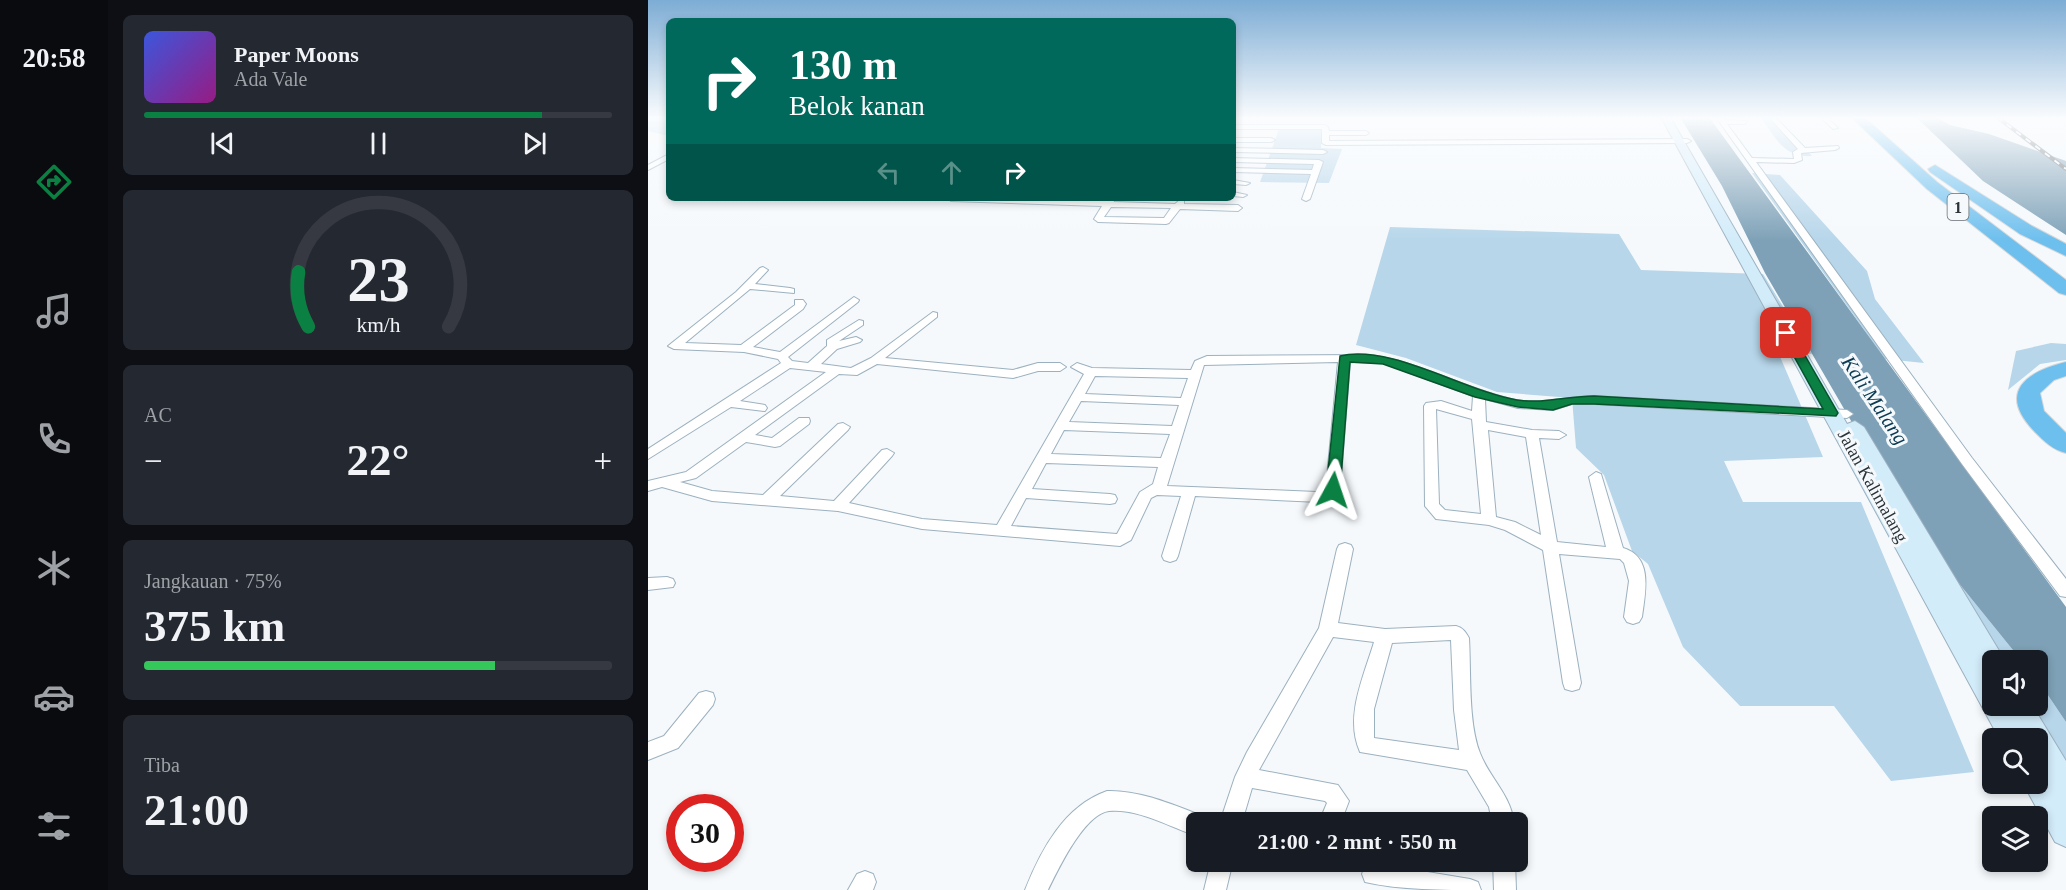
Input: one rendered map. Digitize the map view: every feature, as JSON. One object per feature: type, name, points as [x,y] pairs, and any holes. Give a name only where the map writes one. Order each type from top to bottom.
[{"type":"highway","name":"1","points":[[1901,159],[2066,289]]},
{"type":"highway","name":"1","points":[[1911,159],[1965,207],[2066,284]]},
{"type":"highway","name":"1","points":[[1916,159],[1967,204],[2066,279]]},
{"type":"highway","name":"1","points":[[1922,159],[2066,272]]},
{"type":"highway","points":[[1930,166],[2026,230],[2066,251]]},
{"type":"highway","points":[[2014,250],[2023,262],[2066,296]]},
{"type":"highway","points":[[2066,369],[2036,380],[2031,384],[2027,395],[2037,418],[2066,445]]},
{"type":"highway","points":[[2066,377],[2051,387],[2047,402],[2052,416],[2066,431]]},
{"type":"main road","name":"Jalan Kalimalang","points":[[1693,159],[1839,414],[1982,680]]},
{"type":"main road","name":"Jalan Kalimalang","points":[[1839,414],[1985,650]]},
{"type":"main road","points":[[2048,758],[2066,789]]},
{"type":"main road","points":[[2045,794],[2066,831]]},
{"type":"street","points":[[648,168],[665,159]]},
{"type":"street","points":[[1293,195],[1307,197],[1320,159]]},
{"type":"street","points":[[1753,160],[1794,161],[1798,159]]},
{"type":"street","points":[[1236,160],[1319,162]]},
{"type":"street","points":[[1753,160],[1960,451],[2066,591]]},
{"type":"street","points":[[1236,170],[1316,172]]},
{"type":"street","points":[[1236,182],[1246,183]]},
{"type":"street","points":[[1298,183],[1312,184]]},
{"type":"street","points":[[1236,194],[1243,195]]},
{"type":"street","points":[[1063,214],[1070,201]]},
{"type":"street","points":[[1052,214],[1070,201],[1181,202],[1238,208]]},
{"type":"street","points":[[1109,201],[1098,219],[1166,221],[1181,202]]},
{"type":"street","points":[[763,270],[748,286],[674,345],[676,347],[744,349],[812,366],[853,372],[874,360],[933,315]]},
{"type":"street","points":[[748,286],[790,291]]},
{"type":"street","points":[[648,456],[729,403],[785,360],[854,300]]},
{"type":"street","points":[[744,349],[799,307],[801,304],[799,302]]},
{"type":"street","points":[[833,347],[831,342],[859,323]]},
{"type":"street","points":[[812,366],[833,347],[856,340]]},
{"type":"street","points":[[1158,490],[1188,402],[1193,374],[1199,363],[1207,360],[1344,358],[1385,360],[1479,394],[1540,406],[1553,406],[1571,400],[1594,400],[1839,414]]},
{"type":"street","points":[[665,483],[712,496],[838,506],[922,524],[1120,540],[1126,536],[1145,494],[1158,490],[1319,497],[1329,494],[1333,490],[1344,358]]},
{"type":"street","points":[[874,360],[1013,374],[1038,367],[1060,367]]},
{"type":"street","points":[[1077,367],[1091,372],[1193,374]]},
{"type":"street","points":[[648,486],[692,475],[837,370]]},
{"type":"street","points":[[1001,530],[1091,372]]},
{"type":"street","points":[[1479,394],[1489,520]]},
{"type":"street","points":[[1077,397],[1188,402]]},
{"type":"street","points":[[729,403],[761,408]]},
{"type":"street","points":[[1559,435],[1532,434],[1480,421],[1441,405],[1430,406],[1432,506],[1441,515],[1489,520],[1510,526],[1550,548],[1616,553],[1629,557],[1637,572],[1633,617]]},
{"type":"street","points":[[746,438],[775,443],[804,421]]},
{"type":"street","points":[[1060,426],[1177,430]]},
{"type":"street","points":[[766,501],[843,427]]},
{"type":"street","points":[[1532,434],[1572,683]]},
{"type":"street","points":[[838,506],[887,453]]},
{"type":"street","points":[[1042,458],[1166,463]]},
{"type":"street","points":[[1596,477],[1616,553]]},
{"type":"street","points":[[1170,556],[1190,492]]},
{"type":"street","points":[[1022,493],[1110,499]]},
{"type":"street","points":[[1235,812],[1245,777],[1284,702],[1309,665],[1328,629],[1346,549]]},
{"type":"street","points":[[648,584],[667,583]]},
{"type":"street","points":[[1328,629],[1385,636],[1456,633],[1460,638],[1468,745],[1474,762],[1503,812]]},
{"type":"street","points":[[1385,636],[1370,688],[1362,735],[1365,743],[1370,747],[1474,762]]},
{"type":"street","points":[[648,751],[671,741],[706,699]]},
{"type":"street","points":[[1245,777],[1331,792],[1338,801],[1334,812]]},
{"type":"street","points":[[1036,890],[1064,838],[1091,808],[1100,803],[1111,801],[1145,807],[1186,821]]},
{"type":"street","points":[[1215,890],[1219,872]]},
{"type":"street","points":[[1504,872],[1505,890]]},
{"type":"street","points":[[1373,874],[1470,890]]},
{"type":"shaded area","points":[[1268,159],[1338,159],[1329,183],[1260,182]]},
{"type":"shaded area","points":[[1752,173],[1780,175],[1867,271],[1875,299],[1924,363],[1885,359]]},
{"type":"shaded area","points":[[1390,227],[1619,234],[1641,270],[1763,274],[1812,354],[1778,352],[1823,457],[1724,461],[1743,502],[1861,502],[1974,772],[1891,781],[1834,706],[1740,706],[1683,647],[1648,564],[1632,551],[1604,475],[1576,448],[1572,398],[1497,392],[1406,358],[1356,345]]},
{"type":"shaded area","points":[[2051,343],[2066,344],[2066,360],[2040,364],[2008,390],[2016,351]]},
{"type":"shaded area","points":[[1953,576],[2013,650],[1987,650]]},
{"type":"shaded area","points":[[2048,695],[2066,722],[2066,789],[2048,758],[2048,728],[2030,728],[2023,716],[2048,716]]},
{"type":"water","name":"Kali Malang","points":[[1705,159],[1739,159],[2066,607],[2066,722],[2048,695],[2048,650],[2013,650],[1953,576],[1886,481],[1765,273],[1722,186]]},
{"type":"water","points":[[1959,159],[2059,159],[2066,161],[2066,235],[1983,181]]},
{"type":"railway","points":[[2052,159],[2066,169]]},
{"type":"route","points":[[1333,490],[1344,358],[1385,360],[1479,394],[1518,404],[1553,406],[1571,400],[1594,400],[1832,413],[1786,333]]}]
